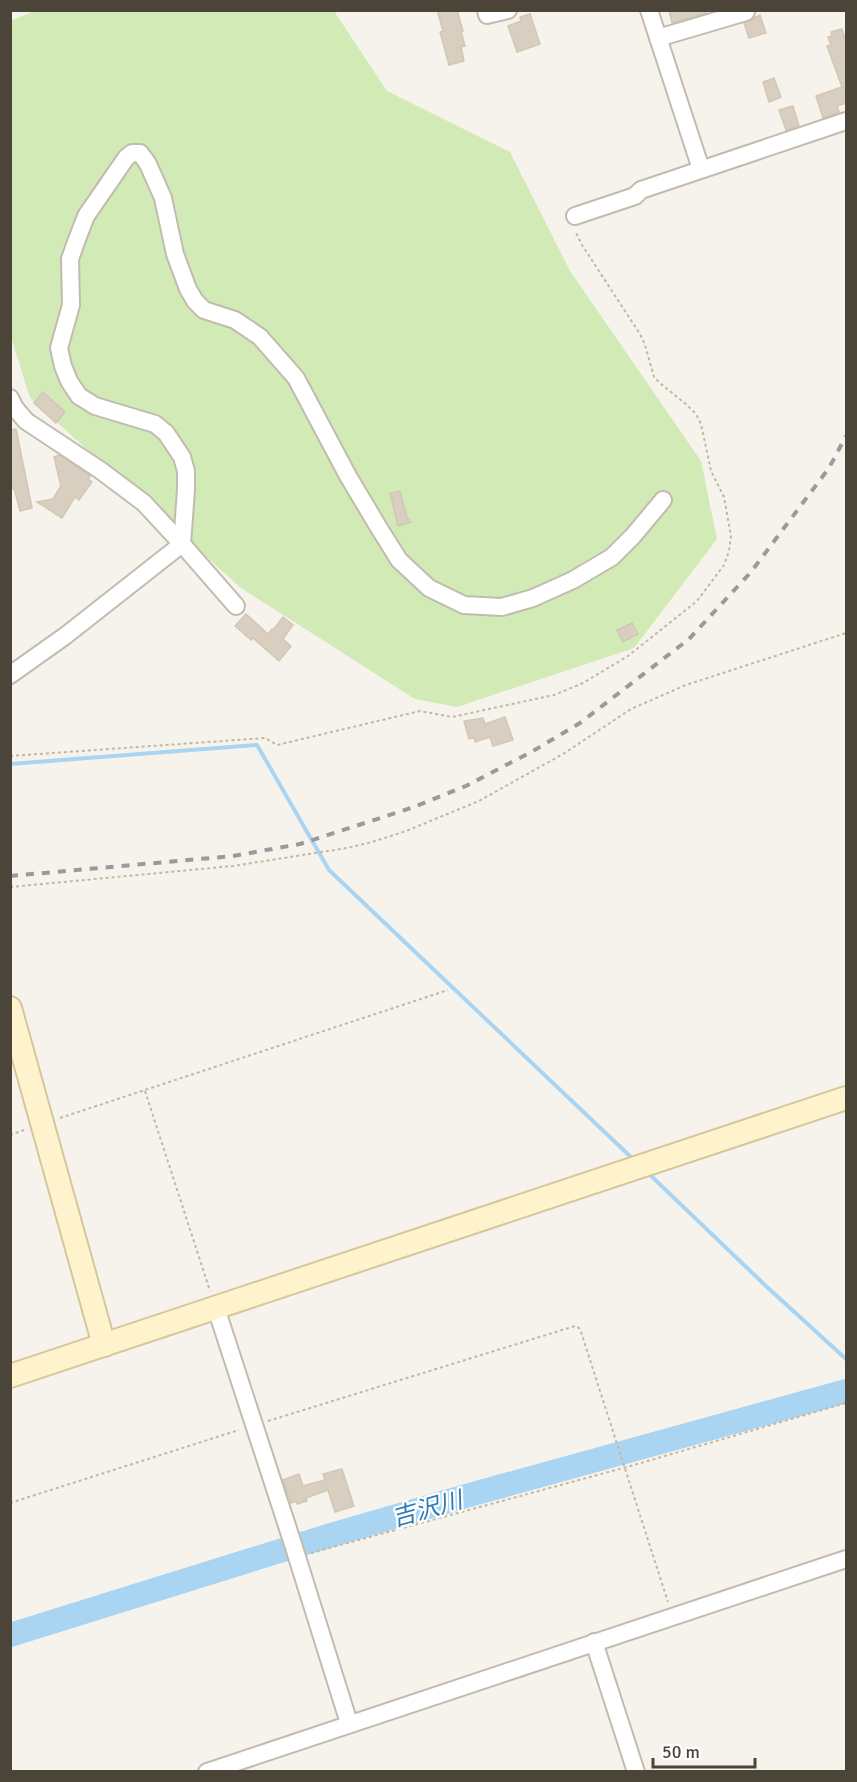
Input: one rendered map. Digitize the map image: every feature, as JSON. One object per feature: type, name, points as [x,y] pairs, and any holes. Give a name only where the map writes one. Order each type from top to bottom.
[{"type":"street","points":[[486,10],[487,15],[508,10]]},
{"type":"street","points":[[649,10],[700,169]]},
{"type":"street","points":[[658,38],[746,12]]},
{"type":"street","points":[[575,216],[635,196],[641,190],[700,169],[728,162],[846,121]]},
{"type":"street","points":[[10,675],[65,636],[182,544],[186,471],[182,457],[166,433],[155,424],[95,406],[79,396],[69,381],[59,348],[71,305],[70,259],[75,242],[86,216],[126,158],[132,153],[140,153],[148,164],[163,198],[175,254],[195,301],[204,310],[235,320],[260,337],[296,378],[348,476],[399,560],[429,588],[464,605],[502,607],[533,598],[573,580],[612,558],[663,500]]},
{"type":"street","points":[[10,398],[26,421],[100,470],[144,503],[236,606]]},
{"type":"street","points":[[10,1008],[104,1345]]},
{"type":"street","points":[[10,1376],[846,1098]]},
{"type":"street","points":[[216,1308],[349,1724]]},
{"type":"street","points":[[207,1772],[846,1559]]},
{"type":"street","points":[[594,1642],[636,1772]]},
{"type":"path","points":[[10,886],[233,866],[372,842],[406,831],[479,801],[553,759],[632,709],[686,685],[846,633]]},
{"type":"path","points":[[10,1135],[448,990]]},
{"type":"path","points":[[145,1091],[216,1308]]},
{"type":"path","points":[[10,1503],[575,1326],[581,1332],[673,1617]]},
{"type":"path","points":[[295,1550],[625,1467],[846,1403]]},
{"type":"green space","points":[[37,10],[334,11],[387,91],[510,152],[570,271],[701,461],[717,539],[634,648],[457,707],[415,699],[241,588],[30,398],[11,337],[10,21]]},
{"type":"building","points":[[437,10],[457,10],[463,31],[461,31],[465,46],[461,47],[464,61],[449,65]]},
{"type":"building","points":[[669,10],[706,10],[707,13],[672,23]]},
{"type":"building","points":[[530,14],[540,44],[517,52],[508,26],[521,21],[520,17]]},
{"type":"building","points":[[760,15],[766,33],[749,38],[744,23]]},
{"type":"building","points":[[842,29],[846,42],[846,103],[837,106],[839,112],[823,118],[816,96],[842,87],[827,46],[831,45],[828,37],[832,36],[831,32]]},
{"type":"building","points":[[774,78],[781,97],[769,102],[763,82]]},
{"type":"building","points":[[793,106],[799,126],[786,130],[779,110]]},
{"type":"building","points":[[43,392],[65,412],[56,423],[34,403]]},
{"type":"building","points":[[16,429],[32,508],[20,511],[14,488],[10,489],[10,430]]},
{"type":"building","points":[[59,455],[90,476],[88,479],[92,482],[79,500],[75,497],[62,518],[37,502],[53,499],[61,486],[54,457]]},
{"type":"building","points":[[400,491],[407,517],[411,522],[398,526],[390,493]]},
{"type":"building","points":[[246,614],[268,634],[283,617],[293,625],[283,639],[291,646],[279,661],[253,638],[251,640],[235,626]]},
{"type":"building","points":[[632,623],[638,634],[623,642],[617,630]]},
{"type":"building","points":[[505,717],[513,740],[493,746],[490,737],[475,742],[474,738],[469,739],[464,721],[483,718],[485,724]]},
{"type":"building","points":[[342,1469],[354,1506],[335,1512],[328,1490],[306,1498],[307,1501],[291,1503],[283,1480],[299,1474],[303,1486],[325,1480],[323,1474]]},
{"type":"waterway","points":[[10,764],[257,745],[329,870],[634,1160]]},
{"type":"waterway","points":[[648,1173],[846,1359]]},
{"type":"waterway","name":"吉沢川","points":[[10,1635],[331,1535],[846,1391]]},
{"type":"railway","points":[[10,876],[233,856],[300,844],[411,808],[466,786],[533,751],[580,723],[689,639],[751,572],[829,468],[846,436]]}]
